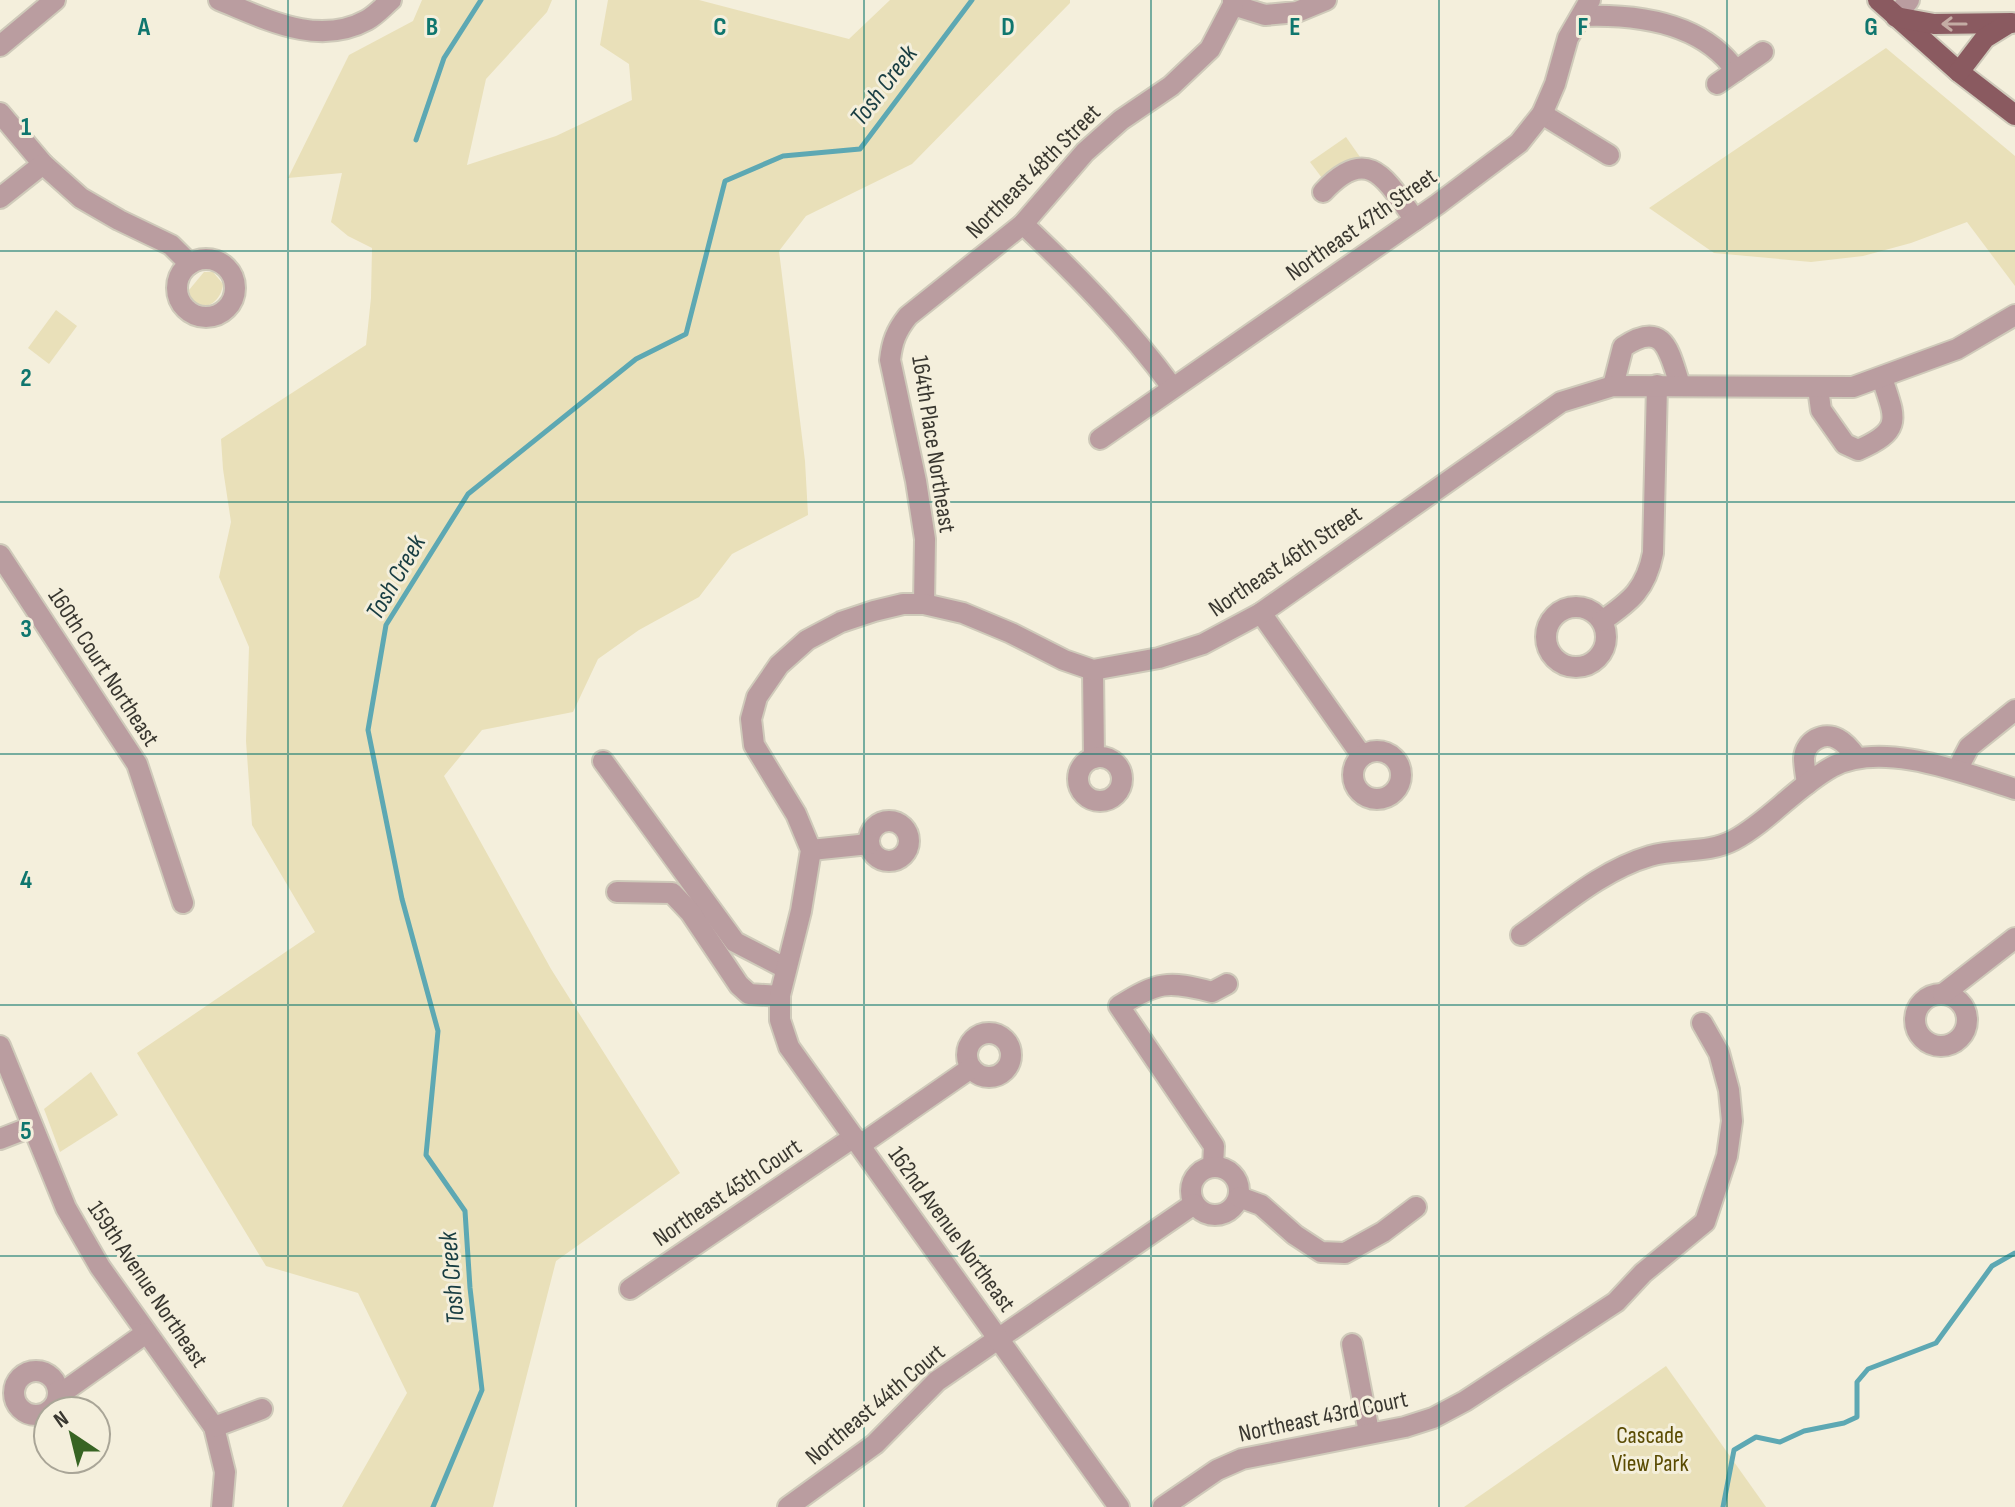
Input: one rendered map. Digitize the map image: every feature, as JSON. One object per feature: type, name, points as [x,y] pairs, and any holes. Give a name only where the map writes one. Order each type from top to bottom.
[{"type":"main road","points":[[1878,0],[1959,72],[2015,115]]},
{"type":"main road","points":[[1896,17],[1934,24],[2014,23]]},
{"type":"main road","points":[[1959,72],[1993,31],[2014,23]]},
{"type":"street","points":[[0,46],[55,0]]},
{"type":"street","points":[[219,0],[305,31],[333,32],[367,20],[391,0]]},
{"type":"street","points":[[1233,3],[1265,15],[1297,12],[1326,0]]},
{"type":"street","points":[[1896,17],[1909,0]]},
{"type":"street","name":"Northeast 48th Street","points":[[893,340],[908,316],[1023,224],[1085,152],[1121,120],[1171,86],[1210,49],[1233,3]]},
{"type":"street","points":[[1586,8],[1687,30],[1724,53],[1736,71]]},
{"type":"street","name":"Northeast 47th Street","points":[[1100,439],[1415,220],[1519,143],[1542,114],[1555,84],[1568,38],[1586,8]]},
{"type":"street","points":[[1717,84],[1763,52]]},
{"type":"street","points":[[0,113],[43,164],[81,198],[171,245],[190,264]]},
{"type":"street","points":[[1542,114],[1609,155]]},
{"type":"street","points":[[0,198],[43,164]]},
{"type":"street","points":[[1323,192],[1336,177],[1351,168],[1368,168],[1386,181],[1415,220]]},
{"type":"street","points":[[1023,224],[1078,276],[1133,335],[1172,387]]},
{"type":"street","name":"Northeast 46th Street","points":[[1093,670],[1159,658],[1203,644],[1261,613],[1561,402],[1613,386],[1853,387],[1957,349],[2015,315]]},
{"type":"street","points":[[1613,386],[1623,347],[1639,336],[1656,337],[1668,347],[1680,385]]},
{"type":"street","name":"164th Place Northeast","points":[[893,340],[890,360],[925,539],[924,604]]},
{"type":"street","points":[[1818,388],[1821,410],[1845,444],[1858,450],[1889,430],[1894,423],[1882,378]]},
{"type":"street","points":[[1602,621],[1628,604],[1648,577],[1653,553],[1657,385]]},
{"type":"street","name":"160th Court Northeast","points":[[0,555],[137,764],[183,903]]},
{"type":"street","points":[[603,761],[735,942],[785,968],[801,911],[811,850],[796,814],[754,745],[751,719],[757,697],[779,665],[807,640],[841,622],[903,604],[924,604],[963,613],[1064,660],[1093,670],[1094,758]]},
{"type":"street","points":[[1261,613],[1362,756]]},
{"type":"street","points":[[1957,770],[1969,747],[2015,710]]},
{"type":"street","points":[[1807,784],[1805,753],[1818,738],[1832,736],[1838,739],[1857,758]]},
{"type":"street","points":[[1521,935],[1615,868],[1653,855],[1713,847],[1734,840],[1832,767],[1857,758],[1889,757],[1957,770],[2015,789]]},
{"type":"street","points":[[811,850],[869,844]]},
{"type":"street","points":[[617,892],[672,893],[690,912],[739,985],[749,994],[780,996]]},
{"type":"street","points":[[1943,994],[2015,938]]},
{"type":"street","name":"162nd Avenue Northeast","points":[[785,968],[780,1020],[789,1047],[1119,1507]]},
{"type":"street","points":[[1213,1166],[1214,1146],[1119,1006],[1148,988],[1182,984],[1212,992],[1227,984]]},
{"type":"street","name":"Northeast 43rd Court","points":[[1163,1507],[1217,1470],[1242,1459],[1405,1427],[1433,1418],[1465,1401],[1616,1302],[1643,1273],[1705,1222],[1716,1194],[1727,1156],[1732,1121],[1729,1090],[1719,1053],[1702,1023]]},
{"type":"street","name":"159th Avenue Northeast","points":[[0,1046],[66,1208],[100,1267],[214,1427],[225,1472],[222,1507]]},
{"type":"street","name":"Northeast 45th Court","points":[[630,1289],[971,1068]]},
{"type":"street","points":[[0,1139],[31,1127]]},
{"type":"street","points":[[1213,1166],[1228,1170],[1238,1182],[1239,1197],[1230,1210],[1216,1215],[1208,1214],[1194,1204],[1191,1196],[1193,1180],[1198,1173],[1213,1166]]},
{"type":"street","points":[[1239,1197],[1261,1205],[1295,1235],[1321,1252],[1345,1253],[1383,1232],[1416,1207]]},
{"type":"street","name":"Northeast 44th Court","points":[[788,1507],[875,1444],[937,1381],[1194,1204]]},
{"type":"street","points":[[58,1391],[66,1390],[146,1333]]},
{"type":"street","points":[[1352,1344],[1369,1432]]},
{"type":"street","points":[[214,1427],[262,1409]]},
{"type":"green space","points":[[422,0],[552,0],[547,12],[486,79],[467,165],[556,136],[632,100],[629,64],[600,45],[608,0],[699,0],[849,39],[890,0],[1070,0],[1070,3],[912,164],[806,216],[779,251],[805,461],[808,515],[732,554],[699,597],[639,630],[598,659],[573,712],[482,730],[444,776],[551,969],[680,1173],[556,1261],[493,1507],[342,1507],[407,1393],[358,1293],[266,1266],[137,1053],[315,932],[252,825],[246,741],[249,647],[219,577],[231,522],[221,439],[366,345],[372,248],[348,236],[331,222],[342,173],[288,178],[349,55],[413,21]]},
{"type":"green space","points":[[1886,48],[2015,156],[2015,286],[1967,222],[1911,243],[1863,256],[1811,262],[1714,253],[1649,208]]},
{"type":"green space","points":[[1346,137],[1360,157],[1325,182],[1310,162]]},
{"type":"green space","points":[[204,272],[213,272],[223,284],[216,300],[200,307],[191,302],[189,290]]},
{"type":"green space","points":[[56,310],[77,326],[49,364],[28,348]]},
{"type":"green space","points":[[91,1072],[118,1115],[60,1152],[44,1109]]},
{"type":"green space","name":"Cascade View Park","points":[[1666,1366],[1766,1507],[1464,1507]]},
{"type":"waterway","points":[[416,140],[444,58],[481,0]]},
{"type":"waterway","name":"Tosh Creek","points":[[433,1507],[482,1390],[465,1211],[426,1155],[438,1031],[402,899],[368,730],[386,625],[468,494],[636,359],[686,334],[725,181],[783,156],[860,149],[972,0]]},
{"type":"waterway","points":[[1723,1507],[1734,1450],[1756,1437],[1780,1442],[1804,1431],[1844,1423],[1857,1417],[1857,1382],[1868,1369],[1936,1343],[1992,1266],[2015,1253]]}]
